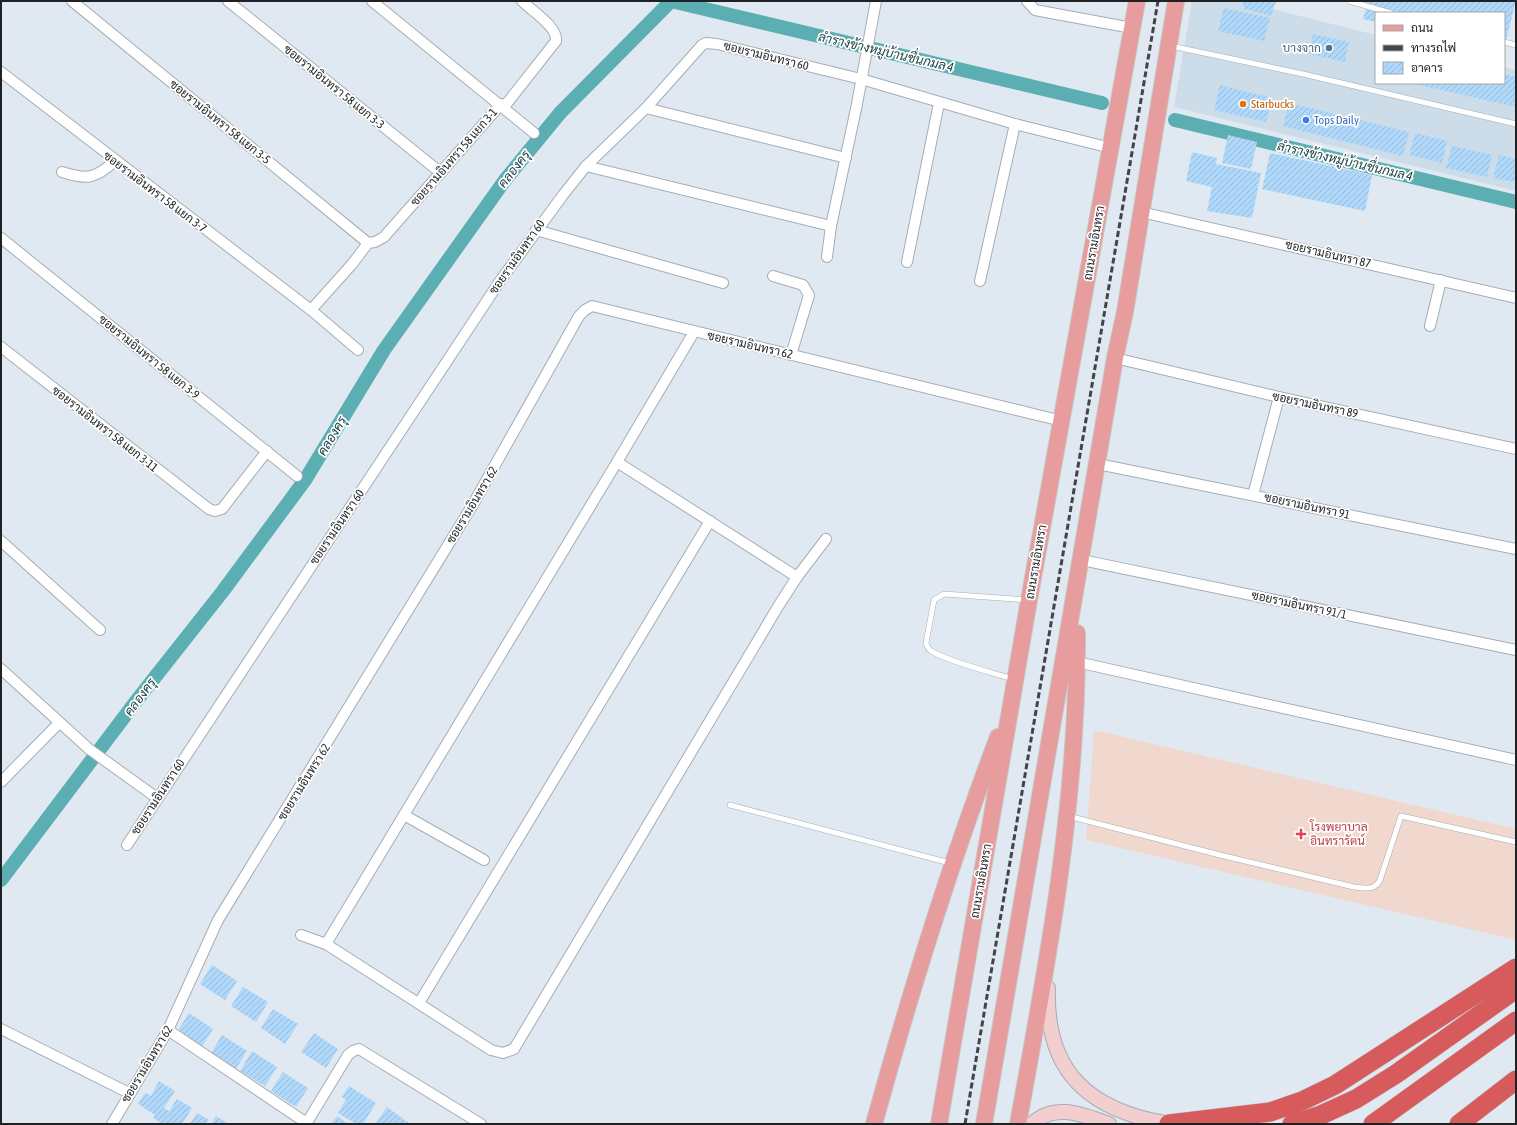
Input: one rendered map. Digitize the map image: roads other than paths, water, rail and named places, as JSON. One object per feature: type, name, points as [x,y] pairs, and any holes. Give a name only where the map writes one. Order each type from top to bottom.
[{"type":"highway","points":[[1170,1124],[1270,1112],[1302,1101],[1335,1085],[1516,968]]},
{"type":"highway","points":[[1292,1124],[1321,1115],[1356,1099],[1396,1074],[1516,990]]},
{"type":"highway","points":[[1373,1124],[1516,1021]]},
{"type":"highway","points":[[1459,1124],[1516,1080]]},
{"type":"main road","name":"ถนนรามอินทรา","points":[[939,1124],[1029,600],[1137,1]]},
{"type":"main road","points":[[984,1124],[1125,312],[1176,1]]},
{"type":"main road","points":[[1018,1124],[1049,954],[1068,816],[1076,714],[1076,591]]},
{"type":"main road","points":[[874,1124],[905,1012],[953,864],[1011,703]]},
{"type":"main road","points":[[1049,954],[1047,1011],[1058,1055],[1068,1074],[1096,1100],[1143,1120],[1170,1124]]},
{"type":"main road","points":[[1032,1124],[1044,1115],[1055,1111],[1070,1111],[1109,1124]]},
{"type":"street","name":"ซอยรามอินทรา 58 แยก 3-5","points":[[72,1],[368,243]]},
{"type":"street","name":"ซอยรามอินทรา 58 แยก 3-3","points":[[228,1],[441,173]]},
{"type":"street","name":"ซอยรามอินทรา 58 แยก 3-1","points":[[311,310],[368,243],[375,242],[384,237],[502,105],[372,1]]},
{"type":"street","points":[[522,1],[553,28],[557,35],[556,41],[502,105],[534,133]]},
{"type":"street","points":[[827,257],[831,226],[846,158],[876,1]]},
{"type":"street","points":[[1027,1],[1035,10],[1132,28]]},
{"type":"street","name":"ซอยรามอินทรา 60","points":[[127,845],[500,281],[536,230],[586,166],[646,108],[698,48],[706,43],[717,44],[861,79],[1015,124],[1111,148]]},
{"type":"street","name":"ซอยรามอินทรา 58 แยก 3-7","points":[[1,72],[311,310],[358,350]]},
{"type":"street","points":[[907,262],[939,103]]},
{"type":"street","points":[[646,108],[846,158]]},
{"type":"street","points":[[980,281],[1015,124]]},
{"type":"street","points":[[62,172],[79,178],[90,177],[103,172],[115,161]]},
{"type":"street","points":[[586,166],[831,226]]},
{"type":"street","name":"ซอยรามอินทรา 87","points":[[1141,212],[1516,298]]},
{"type":"street","points":[[536,230],[723,283]]},
{"type":"street","name":"ซอยรามอินทรา 58 แยก 3-9","points":[[1,238],[163,370],[298,476]]},
{"type":"street","points":[[773,276],[803,285],[809,295],[791,355]]},
{"type":"street","points":[[1430,326],[1441,280]]},
{"type":"street","name":"ซอยรามอินทรา 62","points":[[112,1124],[129,1093],[168,1030],[218,920],[314,767],[472,506],[579,316],[585,310],[592,306],[1062,421]]},
{"type":"street","points":[[326,944],[694,332]]},
{"type":"street","name":"ซอยรามอินทรา 58 แยก 3-11","points":[[1,347],[208,510],[214,511],[222,509],[267,451]]},
{"type":"street","name":"ซอยรามอินทรา 89","points":[[1116,358],[1279,397],[1516,449]]},
{"type":"street","points":[[1253,495],[1279,397]]},
{"type":"street","points":[[617,462],[797,577]]},
{"type":"street","name":"ซอยรามอินทรา 91","points":[[1098,464],[1516,549]]},
{"type":"street","points":[[419,1003],[710,521]]},
{"type":"street","points":[[302,935],[326,944],[491,1050],[503,1053],[514,1048],[797,577],[826,539]]},
{"type":"street","points":[[1,541],[100,630]]},
{"type":"street","name":"ซอยรามอินทรา 91/1","points":[[1082,560],[1516,650]]},
{"type":"street","points":[[1077,662],[1516,760]]},
{"type":"street","points":[[1,669],[89,749],[157,798]]},
{"type":"street","points":[[1,782],[60,723]]},
{"type":"street","points":[[404,816],[484,860]]},
{"type":"street","points":[[1,1029],[129,1093]]},
{"type":"street","points":[[168,1030],[307,1124],[348,1055],[359,1049],[481,1124]]},
{"type":"lane","points":[[1349,1],[1388,12]]},
{"type":"lane","points":[[1505,42],[1516,45]]},
{"type":"lane","points":[[1168,46],[1304,74],[1516,124]]},
{"type":"lane","points":[[1016,680],[930,651],[926,643],[934,600],[940,595],[944,594],[1029,600]]},
{"type":"lane","points":[[730,806],[953,864]]},
{"type":"lane","points":[[1068,816],[1235,859],[1354,887],[1370,889],[1376,886],[1380,880],[1401,816],[1516,842]]},
{"type":"waterway","name":"ลำรางข้างหมู่บ้านชื่นกมล 4","points":[[671,1],[1102,103]]},
{"type":"waterway","name":"คลองครุ","points":[[1,880],[137,700],[223,591],[305,480],[384,350],[505,180],[560,113],[671,1]]},
{"type":"waterway","name":"ลำรางข้างหมู่บ้านชื่นกมล 4","points":[[1175,120],[1516,202]]},
{"type":"railway","points":[[965,1124],[1158,1]]},
{"type":"place","name":"บางจาก","points":[[1329,48]]},
{"type":"place","name":"Starbucks","points":[[1243,104]]},
{"type":"place","name":"Tops Daily","points":[[1306,120]]},
{"type":"place","name":"โรงพยาบาล อินทรารัตน์","points":[[1301,834]]}]
